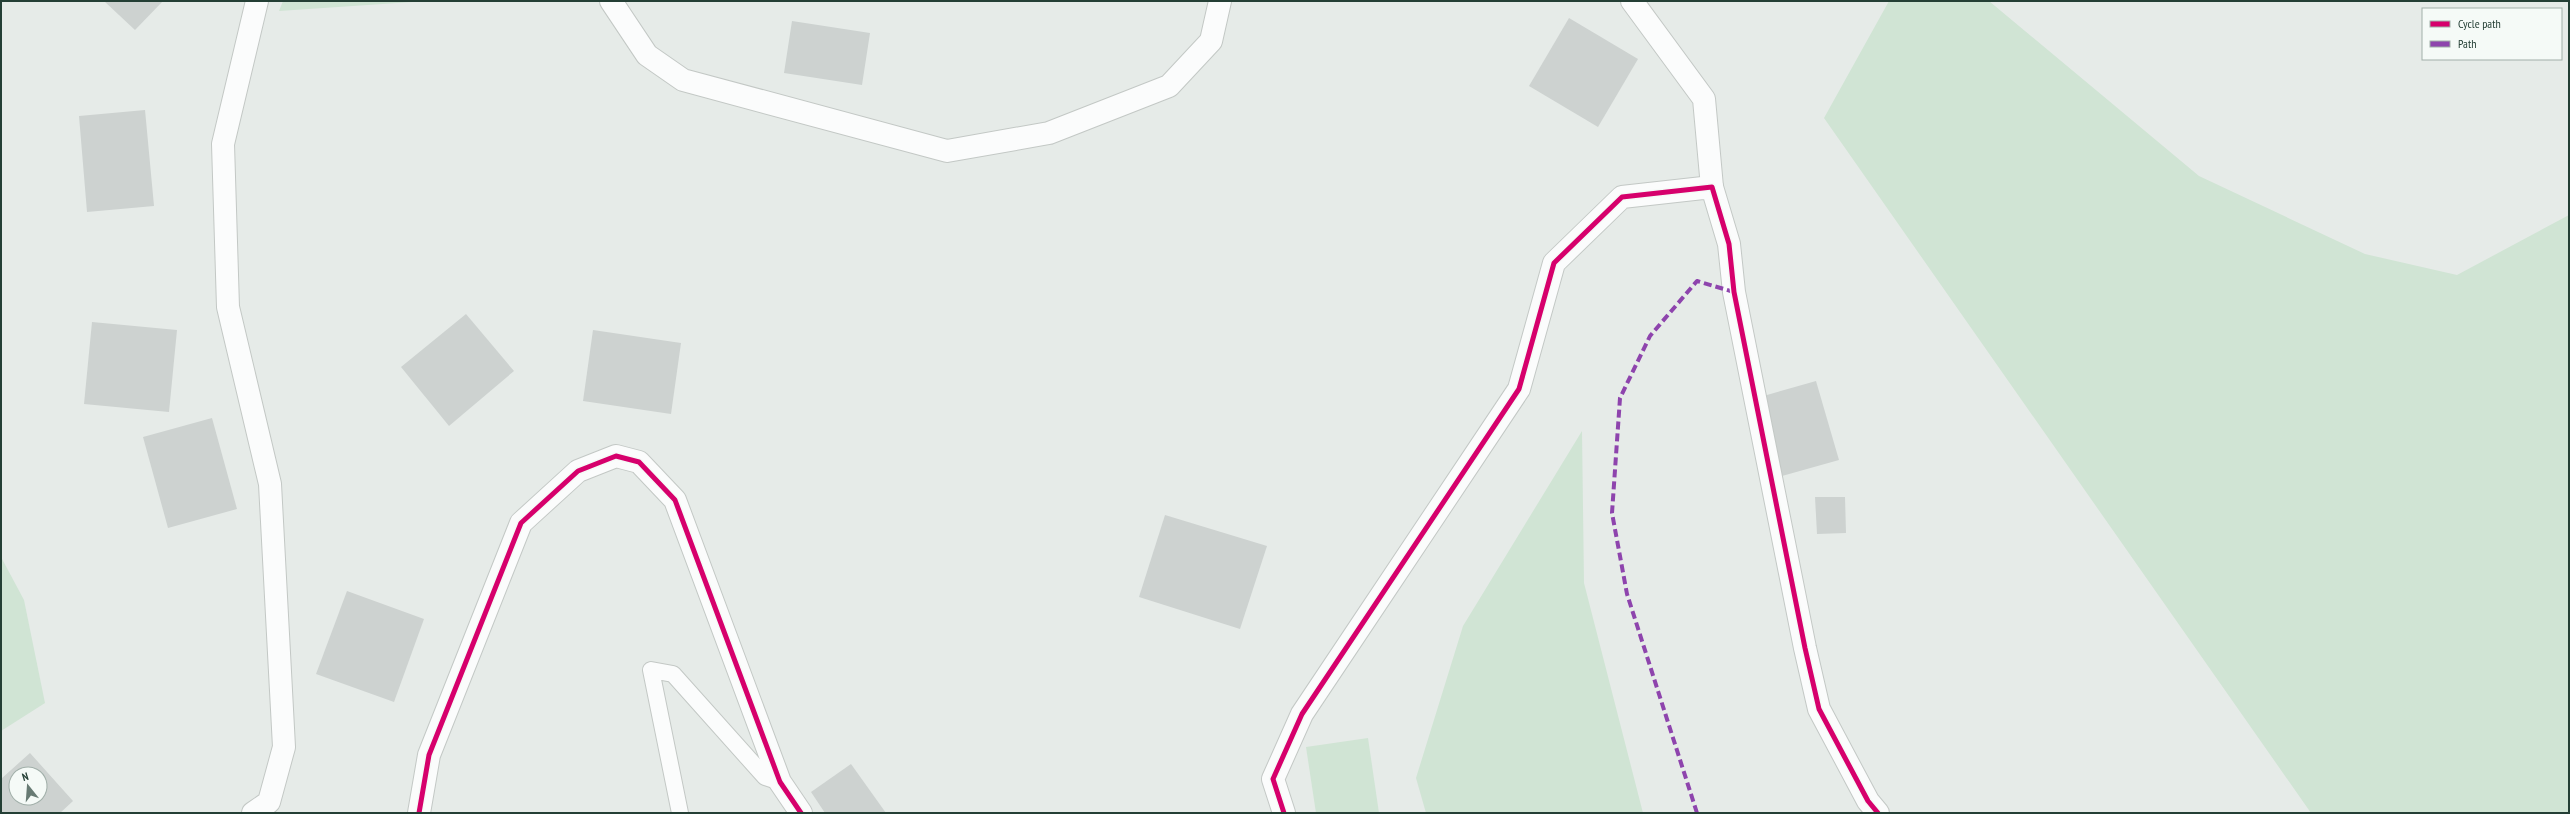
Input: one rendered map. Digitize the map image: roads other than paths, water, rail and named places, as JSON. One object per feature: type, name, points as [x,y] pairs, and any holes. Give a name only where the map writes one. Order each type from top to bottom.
[{"type":"street","points":[[253,813],[269,802],[284,747],[270,484],[228,307],[223,144],[257,1]]},
{"type":"street","points":[[611,1],[647,55],[683,80],[947,151],[1049,132],[1169,86],[1211,41],[1220,1]]},
{"type":"street","points":[[1632,1],[1704,99],[1712,187],[1729,244],[1737,307],[1805,648],[1819,709],[1868,801],[1878,813]]},
{"type":"street","points":[[1284,813],[1273,779],[1302,714],[1519,389],[1554,263],[1622,197],[1712,187]]},
{"type":"street","points":[[418,813],[429,755],[521,523],[578,471],[616,456],[639,462],[675,500],[780,782],[801,813]]},
{"type":"lane","points":[[680,813],[651,670],[673,674],[764,777],[780,782]]}]
